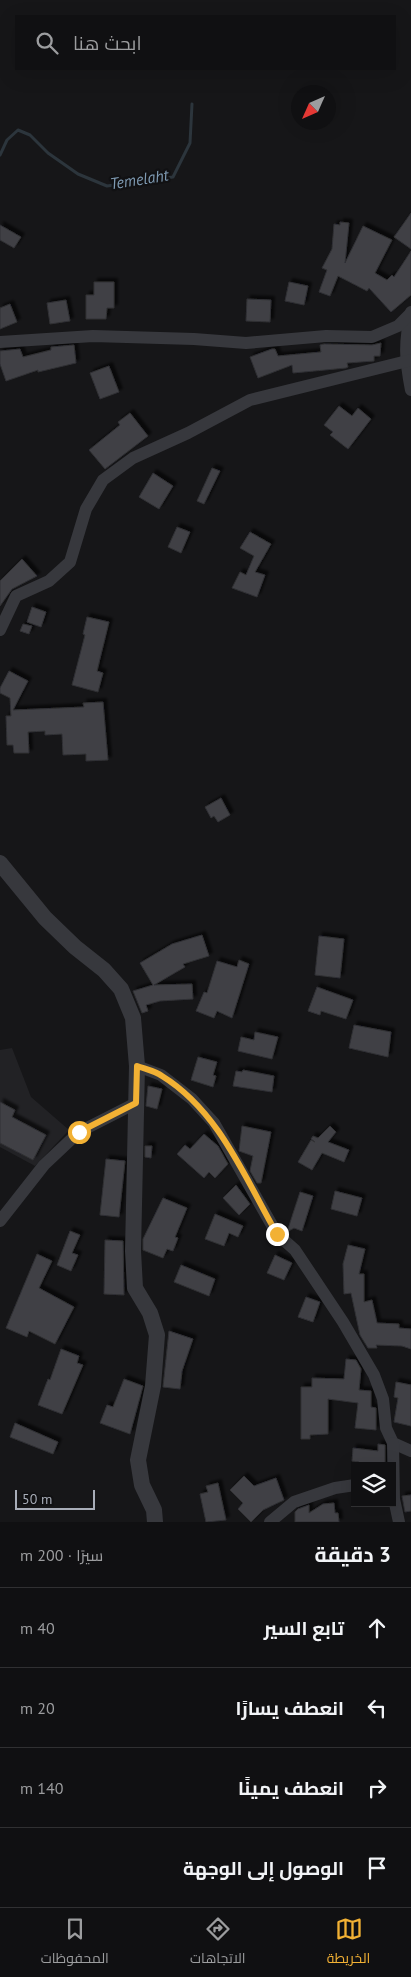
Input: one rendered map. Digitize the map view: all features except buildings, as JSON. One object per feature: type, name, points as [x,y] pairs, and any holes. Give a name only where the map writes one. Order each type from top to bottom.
[{"type":"street","points":[[0,342],[93,336],[194,338],[246,343],[326,336],[372,337],[398,326],[411,312]]},
{"type":"street","points":[[411,312],[405,340],[411,390]]},
{"type":"street","points":[[0,630],[16,596],[49,581],[70,562],[86,509],[102,480],[133,458],[188,433],[250,400],[408,360]]},
{"type":"street","points":[[0,863],[45,918],[75,947],[104,970],[121,989],[133,1018],[137,1066],[133,1251],[135,1288],[150,1313],[157,1335],[153,1386],[138,1460],[142,1485],[154,1510],[155,1522]]},
{"type":"street","points":[[137,1066],[161,1075],[192,1099],[214,1123],[277,1234],[295,1250],[343,1322],[374,1375],[383,1399],[386,1428],[393,1449],[393,1462]]},
{"type":"street","points":[[0,1221],[44,1165],[79,1132],[136,1103]]},
{"type":"street","points":[[393,1449],[410,1451]]},
{"type":"street","points":[[270,1522],[294,1502],[335,1488],[351,1486]]},
{"type":"street","points":[[396,1507],[399,1522]]},
{"type":"shaded area","points":[[12,1048],[31,1097],[69,1130],[35,1166],[0,1147],[0,1050]]},
{"type":"waterway","name":"Temelaht","points":[[0,155],[7,140],[18,130],[30,135],[48,153],[78,174],[107,186],[173,177],[190,143],[192,104]]},
{"type":"route","points":[[79,1132],[110,1114],[136,1103],[137,1066],[161,1075],[192,1099],[214,1123],[277,1234]]}]
